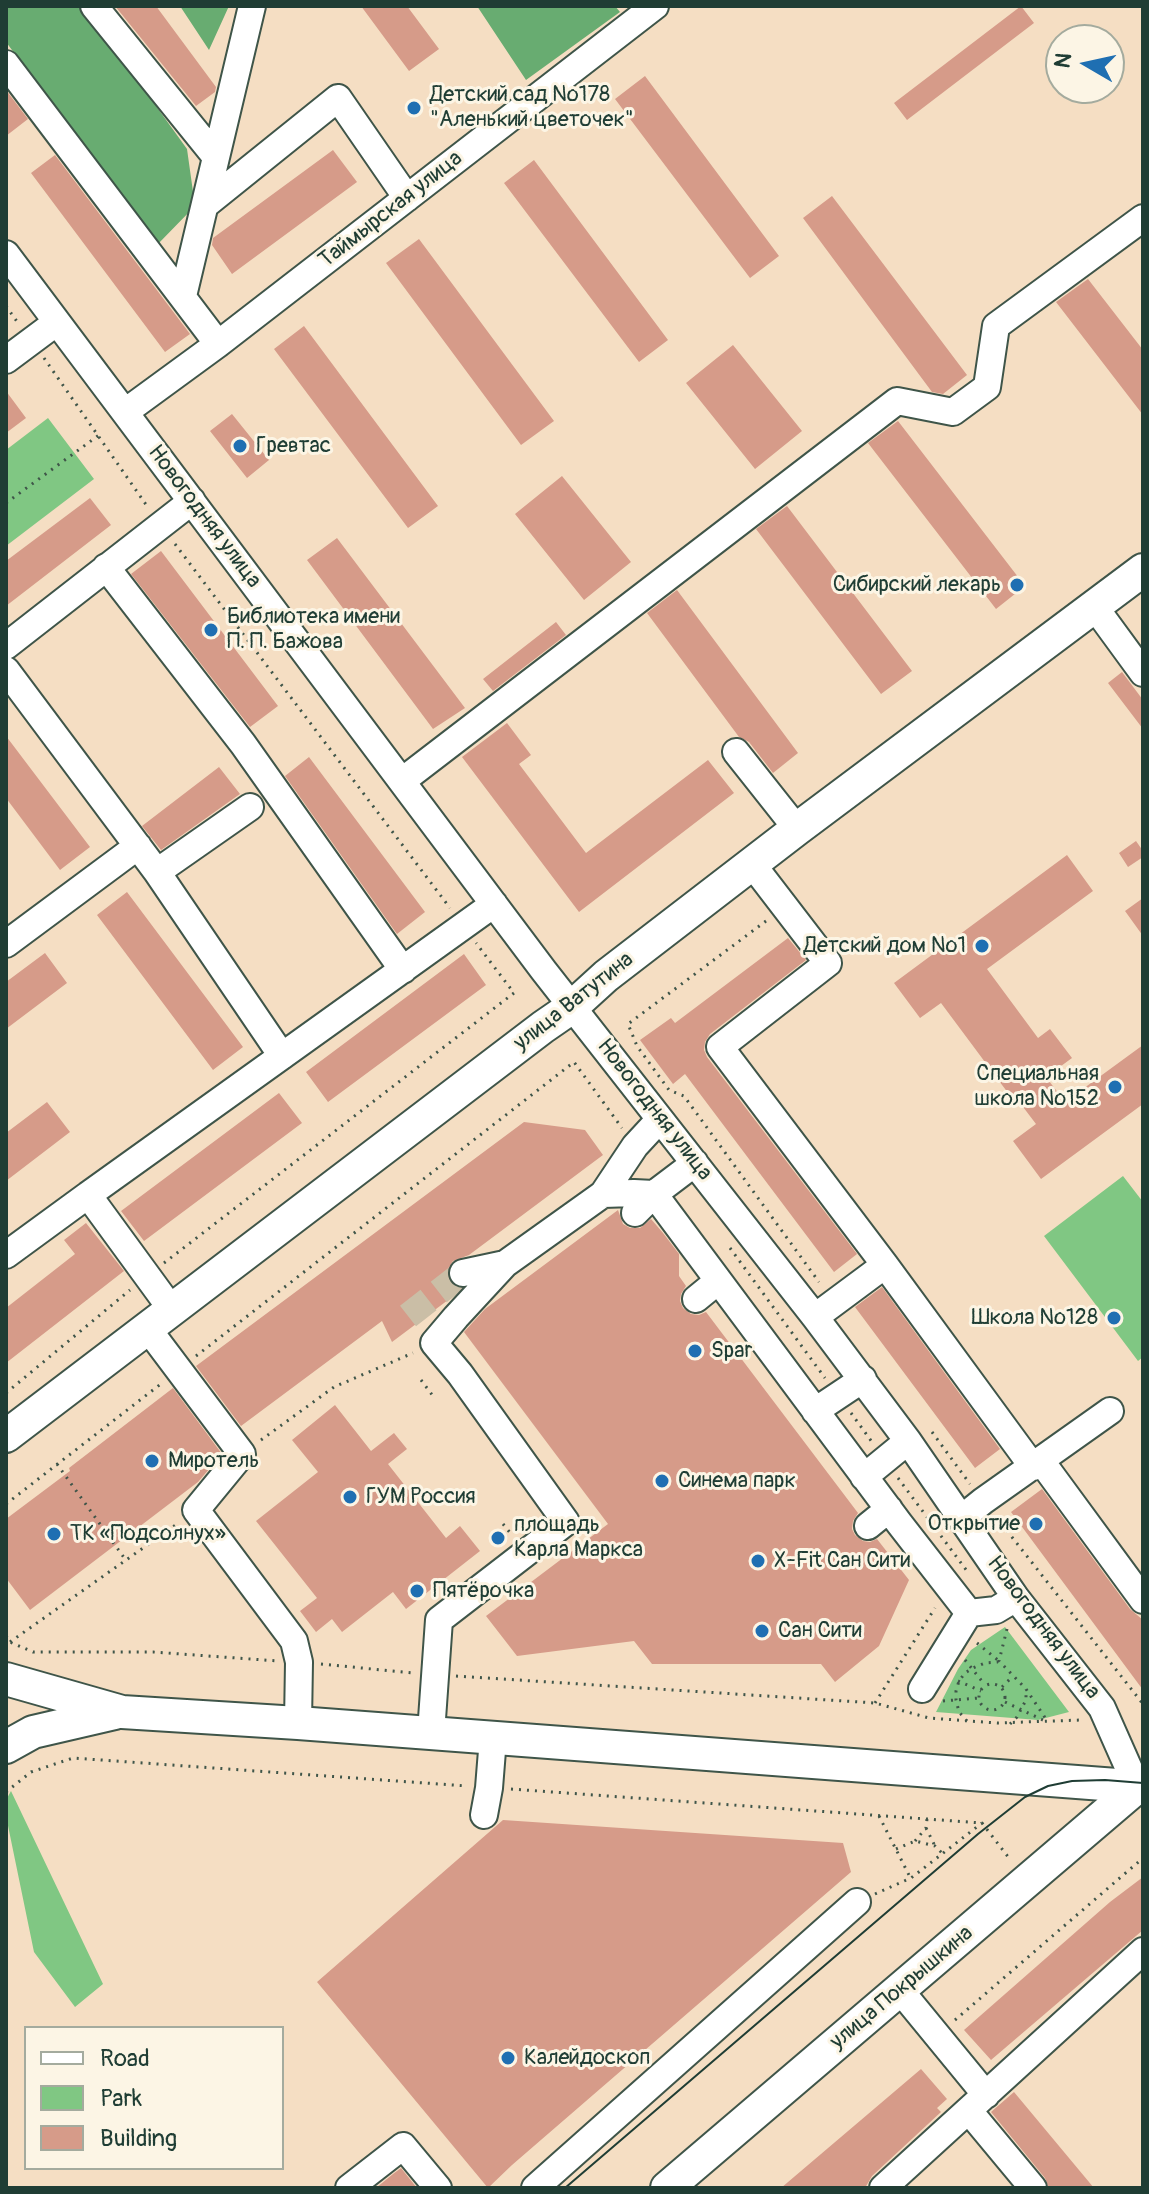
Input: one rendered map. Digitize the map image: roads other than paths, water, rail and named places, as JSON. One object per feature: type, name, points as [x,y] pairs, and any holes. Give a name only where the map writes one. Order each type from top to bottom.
[{"type":"main road","name":"улица Ватутина","points":[[10,1423],[160,1320],[572,1007],[606,976],[797,829],[1143,570]]},
{"type":"main road","points":[[6,1679],[122,1712],[1140,1787]]},
{"type":"main road","points":[[6,1747],[33,1732],[122,1712]]},
{"type":"main road","name":"улица Покрышкина","points":[[667,2188],[1140,1787]]},
{"type":"street","points":[[94,6],[216,157]]},
{"type":"street","points":[[183,296],[252,6]]},
{"type":"street","name":"Таймырская улица","points":[[125,412],[218,344],[655,6]]},
{"type":"street","points":[[6,64],[218,344]]},
{"type":"street","points":[[205,205],[338,98],[407,198]]},
{"type":"street","points":[[402,781],[897,401],[953,412],[987,387],[996,326],[1143,218]]},
{"type":"street","name":"Новогодняя улица","points":[[6,254],[572,1007],[863,1379],[1016,1598],[1102,1708],[1140,1787]]},
{"type":"street","points":[[6,360],[57,322]]},
{"type":"street","points":[[6,646],[192,501]]},
{"type":"street","points":[[106,567],[243,744],[403,970]]},
{"type":"street","points":[[1094,606],[1143,673]]},
{"type":"street","points":[[6,670],[157,872],[282,1056]]},
{"type":"street","points":[[736,752],[797,829]]},
{"type":"street","points":[[157,872],[250,807]]},
{"type":"street","points":[[6,944],[138,846]]},
{"type":"street","points":[[752,864],[828,963],[720,1047],[1143,1600]]},
{"type":"street","points":[[6,1255],[494,904]]},
{"type":"street","points":[[599,1206],[635,1146],[660,1119]]},
{"type":"street","points":[[635,1213],[654,1194],[695,1163]]},
{"type":"street","points":[[431,1733],[439,1620],[566,1522],[460,1374],[434,1343],[505,1264],[599,1206],[654,1194]]},
{"type":"street","points":[[654,1194],[688,1262],[722,1286],[894,1516],[959,1580],[969,1613],[930,1695]]},
{"type":"street","points":[[88,1195],[147,1276],[179,1370],[242,1454],[196,1510],[294,1641],[299,1662],[298,1723]]},
{"type":"street","points":[[463,1273],[505,1264]]},
{"type":"street","points":[[815,1317],[885,1265]]},
{"type":"street","points":[[700,1304],[722,1286]]},
{"type":"street","points":[[815,1411],[863,1379]]},
{"type":"street","points":[[962,1518],[1110,1411]]},
{"type":"street","points":[[864,1477],[908,1441]]},
{"type":"street","points":[[873,1533],[894,1516]]},
{"type":"street","points":[[969,1613],[996,1610],[1016,1598]]},
{"type":"street","points":[[484,1815],[493,1738]]},
{"type":"street","points":[[535,2188],[857,1902]]},
{"type":"street","points":[[883,2188],[1143,1951]]},
{"type":"street","points":[[899,1989],[937,2035],[1033,2188]]},
{"type":"street","points":[[349,2188],[403,2146],[438,2188]]},
{"type":"tunnel","points":[[408,1316],[463,1273]]},
{"type":"tram line","points":[[565,2188],[1025,1797],[1048,1786],[1072,1781],[1143,1783]]},
{"type":"place","name":"Детский сад №178 \"Аленький цветочек\"","points":[[414,108]]},
{"type":"place","name":"Гревтас","points":[[240,446]]},
{"type":"place","name":"Сибирский лекарь","points":[[1017,585]]},
{"type":"place","name":"Библиотека имени П. П. Бажова","points":[[211,630]]},
{"type":"place","name":"Детский дом №1","points":[[982,946]]},
{"type":"place","name":"Специальная школа №152","points":[[1115,1087]]},
{"type":"place","name":"Школа №128","points":[[1114,1318]]},
{"type":"place","name":"Spar","points":[[695,1351]]},
{"type":"place","name":"Миротель","points":[[152,1461]]},
{"type":"place","name":"Синема парк","points":[[662,1481]]},
{"type":"place","name":"ГУМ Россия","points":[[350,1497]]},
{"type":"place","name":"Открытие","points":[[1036,1524]]},
{"type":"place","name":"ТК «Подсолнух»","points":[[54,1534]]},
{"type":"place","name":"площадь Карла Маркса","points":[[498,1538]]},
{"type":"place","name":"X-Fit Сан Сити","points":[[758,1561]]},
{"type":"place","name":"Пятёрочка","points":[[417,1591]]},
{"type":"place","name":"Сан Сити","points":[[762,1631]]},
{"type":"place","name":"Калейдоскоп","points":[[508,2058]]}]
